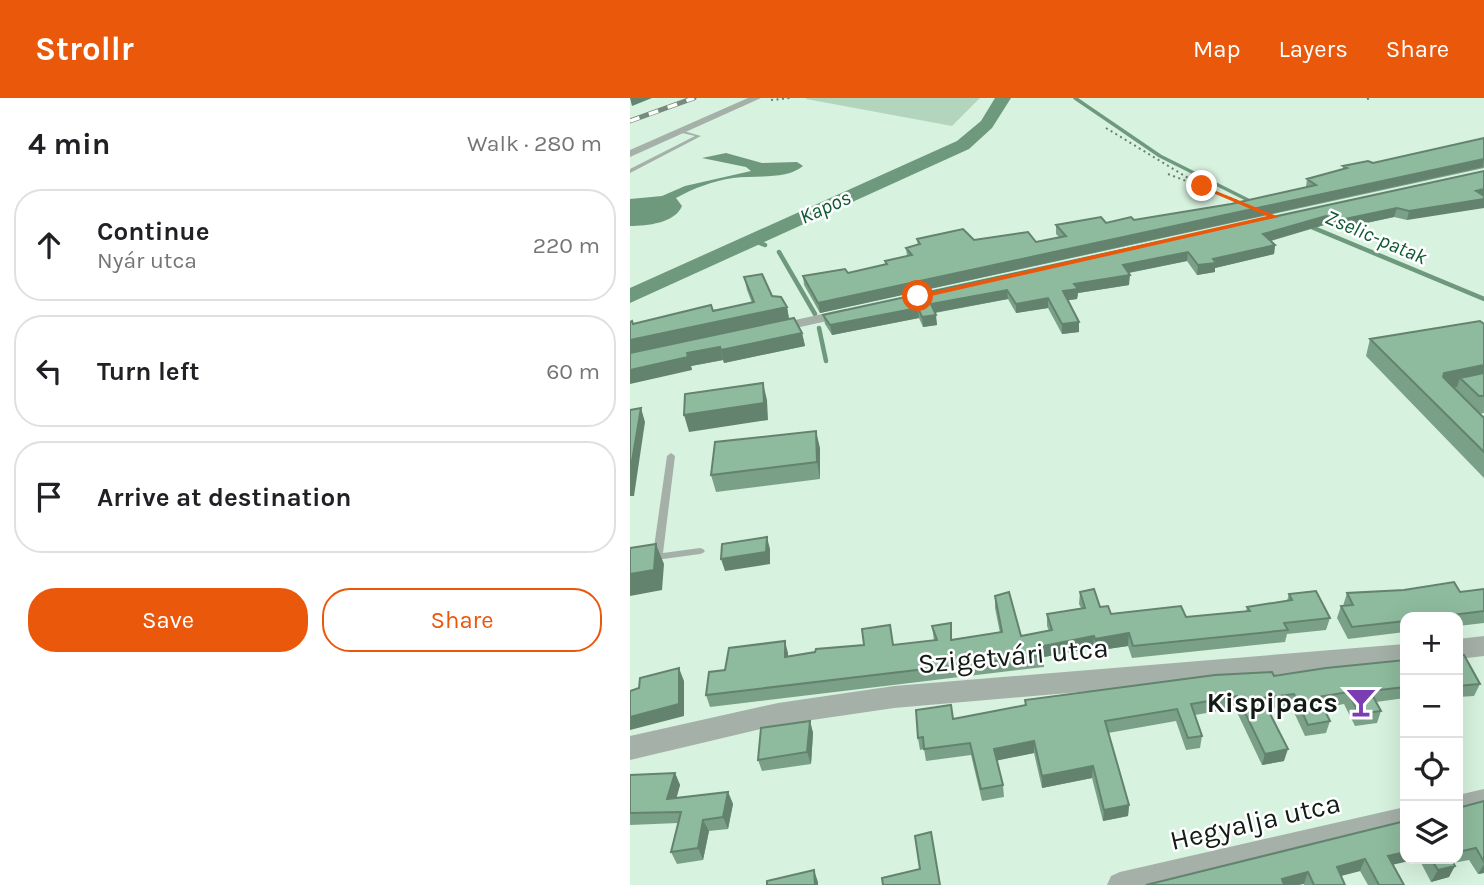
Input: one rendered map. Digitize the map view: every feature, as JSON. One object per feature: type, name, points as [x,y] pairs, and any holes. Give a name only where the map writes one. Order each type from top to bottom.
[{"type":"street","points":[[630,154],[759,99]]},
{"type":"street","points":[[761,332],[866,308]]},
{"type":"street","name":"Szigetvári utca","points":[[630,748],[778,714],[894,696],[1400,654]]},
{"type":"street","points":[[1463,805],[1484,800]]},
{"type":"street","name":"Hegyalja utca","points":[[1120,885],[1400,819]]},
{"type":"lane","points":[[630,170],[699,136],[680,131]]},
{"type":"lane","points":[[671,456],[654,557],[700,551]]},
{"type":"path","points":[[759,99],[790,98]]},
{"type":"path","points":[[1367,99],[1372,98]]},
{"type":"path","points":[[1106,128],[1202,186]]},
{"type":"path","points":[[1168,174],[1251,206]]},
{"type":"shaded area","points":[[806,98],[980,98],[952,126],[806,99]]},
{"type":"shaded area","points":[[726,153],[762,163],[797,162],[803,166],[779,175],[733,178],[704,185],[676,198],[682,206],[667,220],[630,226],[630,199],[662,196],[685,186],[751,171],[746,167],[702,158]]},
{"type":"building","points":[[1484,138],[1484,159],[818,303],[803,276],[845,269],[848,273],[887,264],[885,261],[912,255],[906,248],[920,244],[917,239],[963,229],[974,240],[1028,232],[1036,242],[1066,236],[1056,225],[1101,217],[1106,223],[1131,217],[1134,220],[1231,204],[1316,185],[1307,179],[1347,168],[1343,166],[1368,161],[1373,163]]},
{"type":"building","points":[[1484,171],[1484,189],[1476,191],[1484,196],[1484,199],[1409,211],[1397,208],[1340,220],[1326,216],[1263,234],[1275,245],[1213,259],[1216,263],[1198,265],[1188,252],[1123,265],[1130,275],[1074,284],[1078,289],[1063,291],[1079,322],[1062,324],[1048,298],[1016,304],[1007,290],[931,304],[936,315],[922,317],[918,308],[830,325],[823,315]]},
{"type":"building","points":[[762,274],[772,296],[781,297],[787,307],[630,340],[632,321],[633,324],[711,305],[713,311],[754,302],[744,277]]},
{"type":"building","points":[[794,318],[802,333],[721,350],[720,347],[687,353],[688,357],[630,370],[630,353]]},
{"type":"building","points":[[1480,321],[1484,324],[1484,365],[1444,373],[1443,377],[1484,418],[1484,452],[1370,339]]},
{"type":"building","points":[[1484,373],[1484,396],[1479,396],[1460,378]]},
{"type":"building","points":[[763,383],[764,403],[684,415],[685,394]]},
{"type":"building","points":[[641,408],[630,473],[630,410]]},
{"type":"building","points":[[816,431],[817,462],[711,475],[715,442]]},
{"type":"building","points":[[767,537],[766,552],[721,559],[722,544]]},
{"type":"building","points":[[656,544],[654,570],[630,574],[630,548]]},
{"type":"building","points":[[1454,582],[1460,592],[1484,589],[1484,611],[1463,614],[1400,612],[1400,622],[1352,627],[1341,606],[1353,605],[1347,593],[1404,590]]},
{"type":"building","points":[[1094,589],[1100,607],[1108,606],[1111,614],[1181,606],[1186,617],[1250,611],[1247,607],[1292,600],[1289,594],[1316,591],[1330,618],[1284,623],[1288,630],[1133,646],[1129,633],[1095,639],[1094,636],[1043,646],[1044,655],[706,695],[709,672],[725,670],[729,648],[785,641],[785,657],[815,652],[816,649],[864,645],[862,629],[890,625],[893,645],[937,640],[932,626],[951,623],[951,640],[1002,632],[995,596],[1009,592],[1021,636],[1052,630],[1047,614],[1085,608],[1080,592]]},
{"type":"building","points":[[1463,655],[1464,655],[1480,684],[1463,686]]},
{"type":"building","points":[[1400,661],[1400,688],[1370,691],[1381,711],[1359,714],[1348,692],[1318,697],[1330,721],[1308,725],[1294,694],[1262,698],[1288,749],[1265,754],[1237,696],[1191,704],[1202,736],[1188,738],[1177,709],[1105,721],[1129,805],[1104,810],[1093,766],[1042,776],[1034,741],[994,749],[1003,785],[981,789],[970,743],[924,749],[923,737],[918,738],[916,710],[951,705],[953,719],[1026,705],[1025,700],[1215,675],[1272,672],[1274,676]]},
{"type":"building","points":[[679,668],[679,704],[630,717],[630,691],[639,688],[640,678]]},
{"type":"building","points":[[810,721],[807,752],[758,760],[761,728]]},
{"type":"building","points":[[675,773],[667,799],[728,792],[723,817],[703,820],[698,848],[671,852],[681,812],[630,813],[630,775]]},
{"type":"building","points":[[1484,801],[1484,862],[1476,848],[1463,851],[1463,807]]},
{"type":"building","points":[[1400,822],[1400,853],[1388,856],[1404,885],[1379,885],[1365,859],[1337,867],[1345,885],[1314,885],[1308,872],[1282,879],[1284,885],[1146,885]]},
{"type":"building","points":[[931,832],[940,885],[883,885],[882,878],[920,869],[915,836]]},
{"type":"building","points":[[1434,864],[1455,866],[1438,870]]},
{"type":"building","points":[[814,870],[815,885],[767,885],[767,881]]},
{"type":"waterway","name":"Kapos","points":[[630,296],[963,145],[986,124],[1003,98]]},
{"type":"waterway","name":"Zselic-patak","points":[[1075,98],[1160,156],[1252,202]]},
{"type":"waterway","name":"Zselic-patak","points":[[1309,226],[1484,299]]},
{"type":"waterway","points":[[752,240],[765,245]]},
{"type":"waterway","points":[[779,252],[815,314]]},
{"type":"waterway","points":[[819,328],[826,361]]},
{"type":"railway","points":[[630,121],[694,98]]},
{"type":"place","name":"Kispipacs","points":[[1361,702]]},
{"type":"route","points":[[918,296],[1275,217],[1202,186]]}]
